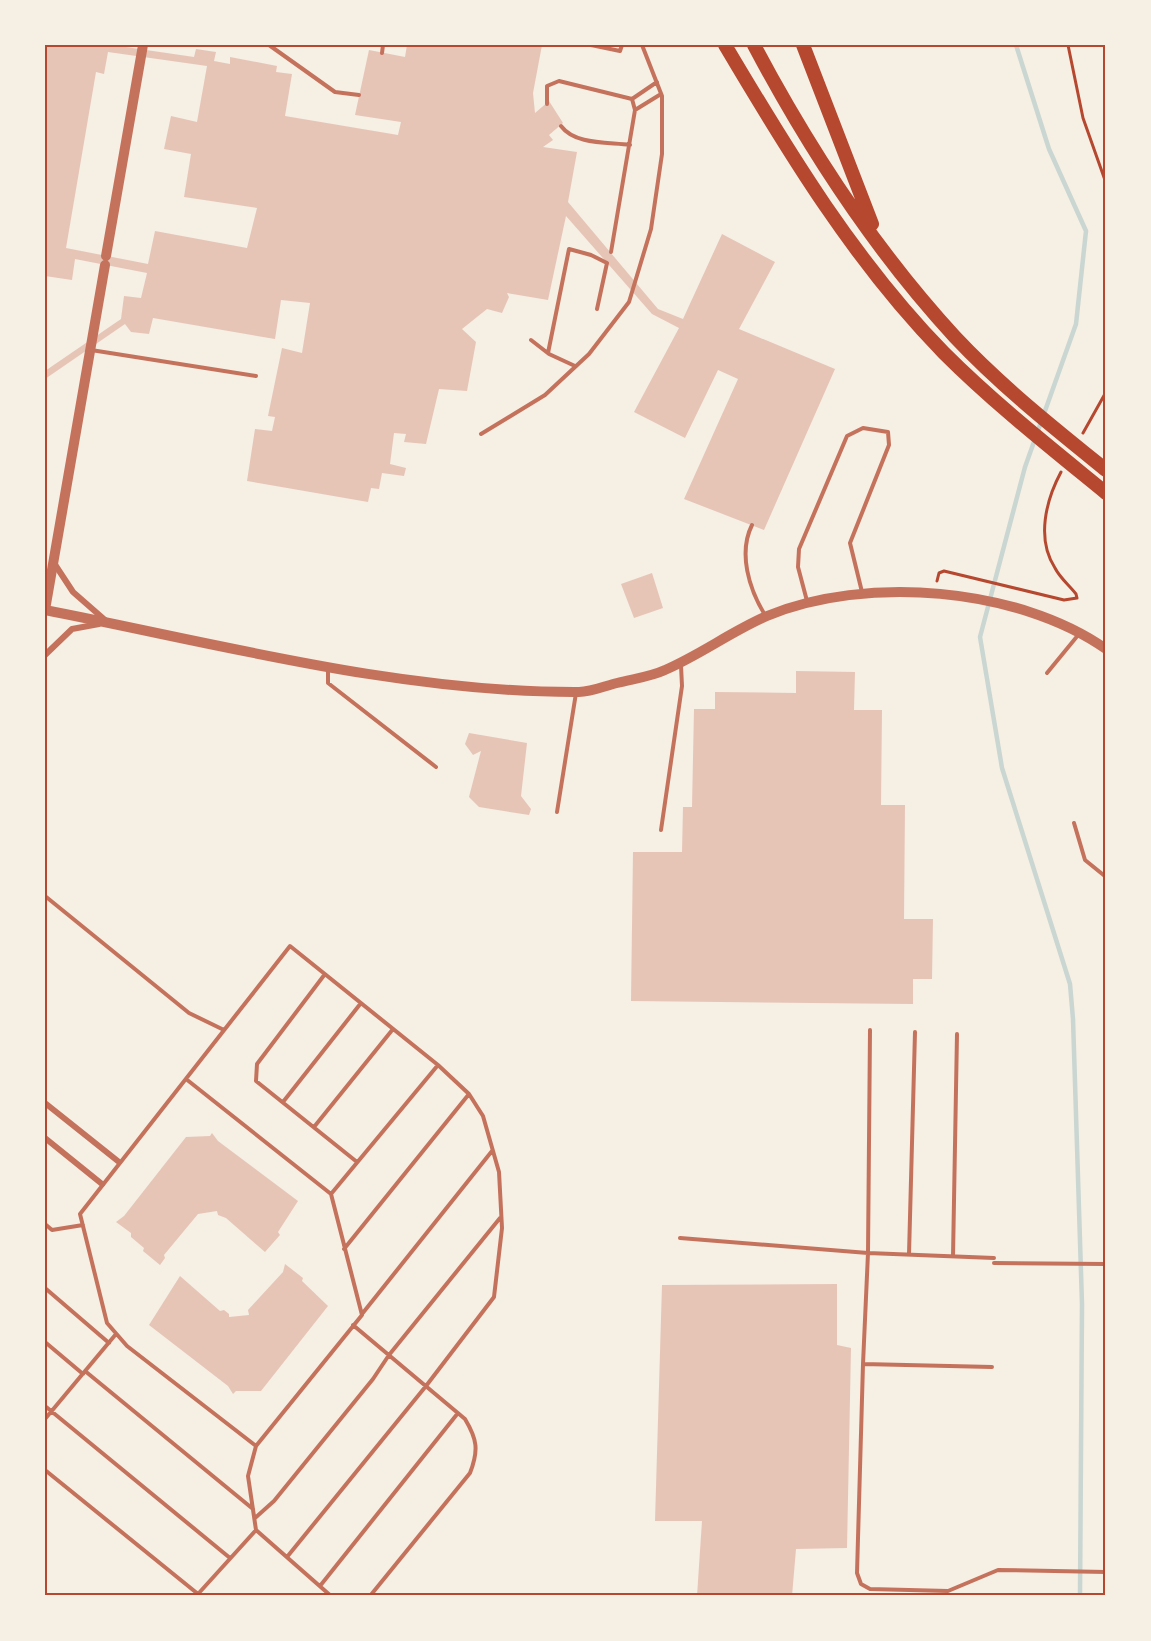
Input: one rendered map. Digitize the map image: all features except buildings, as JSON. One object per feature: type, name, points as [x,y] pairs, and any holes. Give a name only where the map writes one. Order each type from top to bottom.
[{"type":"main road","points":[[725,45],[801,173],[876,275],[944,352],[1029,430],[1106,493]]},
{"type":"main road","points":[[753,45],[788,110],[881,249],[956,338],[1039,416],[1106,470]]},
{"type":"main road","points":[[803,45],[881,249]]},
{"type":"street","points":[[143,45],[45,610],[328,666],[474,689],[576,692],[663,671],[766,617],[807,602],[887,591],[991,601],[1050,617],[1106,649]]},
{"type":"street","points":[[53,562],[72,592],[108,622]]},
{"type":"street","points":[[45,655],[72,629],[108,622]]},
{"type":"street","points":[[45,1103],[119,1162]]},
{"type":"street","points":[[45,1138],[102,1184]]},
{"type":"lane","points":[[269,45],[335,92],[359,95]]},
{"type":"lane","points":[[382,53],[383,45]]},
{"type":"lane","points":[[591,45],[620,51],[622,45]]},
{"type":"lane","points":[[481,434],[545,395],[588,354],[629,302],[651,229],[662,154],[661,94],[642,45]]},
{"type":"lane","points":[[547,104],[545,92],[553,82],[632,99],[657,82]]},
{"type":"lane","points":[[635,110],[661,94]]},
{"type":"lane","points":[[611,252],[635,110],[632,99]]},
{"type":"lane","points":[[561,126],[572,137],[630,145]]},
{"type":"lane","points":[[548,353],[569,249],[591,255],[607,263],[597,309]]},
{"type":"lane","points":[[531,340],[548,353],[575,366]]},
{"type":"lane","points":[[90,350],[256,376]]},
{"type":"lane","points":[[807,602],[798,567],[800,549],[847,436],[863,428],[888,432],[889,445],[850,543],[862,594]]},
{"type":"lane","points":[[753,525],[748,532],[745,555],[748,578],[756,600],[766,617]]},
{"type":"lane","points":[[1047,673],[1079,633]]},
{"type":"lane","points":[[661,830],[682,686],[681,662]]},
{"type":"lane","points":[[328,666],[328,683],[436,767]]},
{"type":"lane","points":[[557,812],[576,692]]},
{"type":"lane","points":[[1074,823],[1085,860],[1106,876]]},
{"type":"lane","points":[[45,896],[189,1013],[224,1030]]},
{"type":"lane","points":[[256,1446],[127,1346],[107,1323],[80,1214],[290,946],[438,1065],[469,1094],[483,1116],[499,1172],[501,1217],[494,1297],[426,1386],[287,1557]]},
{"type":"lane","points":[[325,974],[257,1064],[256,1081],[357,1162]]},
{"type":"lane","points":[[283,1102],[361,1003]]},
{"type":"lane","points":[[314,1127],[393,1029]]},
{"type":"lane","points":[[870,1030],[868,1253],[857,1573],[861,1584],[870,1589],[948,1591],[998,1569],[1106,1572]]},
{"type":"lane","points":[[909,1254],[915,1032]]},
{"type":"lane","points":[[953,1256],[957,1034]]},
{"type":"lane","points":[[331,1194],[438,1065]]},
{"type":"lane","points":[[186,1079],[331,1194],[362,1315]]},
{"type":"lane","points":[[344,1249],[469,1094]]},
{"type":"lane","points":[[331,1596],[256,1530],[248,1476],[256,1446],[493,1151]]},
{"type":"lane","points":[[254,1519],[288,1484],[501,1217]]},
{"type":"lane","points":[[45,1224],[52,1230],[83,1225]]},
{"type":"lane","points":[[680,1238],[1025,1263],[1106,1264]]},
{"type":"lane","points":[[45,1288],[109,1343]]},
{"type":"lane","points":[[353,1325],[458,1413],[476,1437],[478,1453],[470,1473],[370,1596]]},
{"type":"lane","points":[[45,1419],[116,1334]]},
{"type":"lane","points":[[45,1342],[253,1509]]},
{"type":"lane","points":[[863,1364],[992,1367]]},
{"type":"lane","points":[[45,1406],[230,1558]]},
{"type":"lane","points":[[320,1586],[458,1413]]},
{"type":"lane","points":[[45,1470],[198,1594],[256,1530]]},
{"type":"path","points":[[1068,45],[1083,118],[1106,183]]},
{"type":"path","points":[[1082,436],[1106,392]]},
{"type":"path","points":[[938,575],[941,571],[946,572],[1066,601],[1077,598],[1054,568],[1046,546],[1048,499],[1065,466]]},
{"type":"waterway","points":[[1016,45],[1049,149],[1086,231],[1076,324],[1025,467],[980,637],[1002,768],[1070,984],[1082,1304],[1080,1596]]}]
